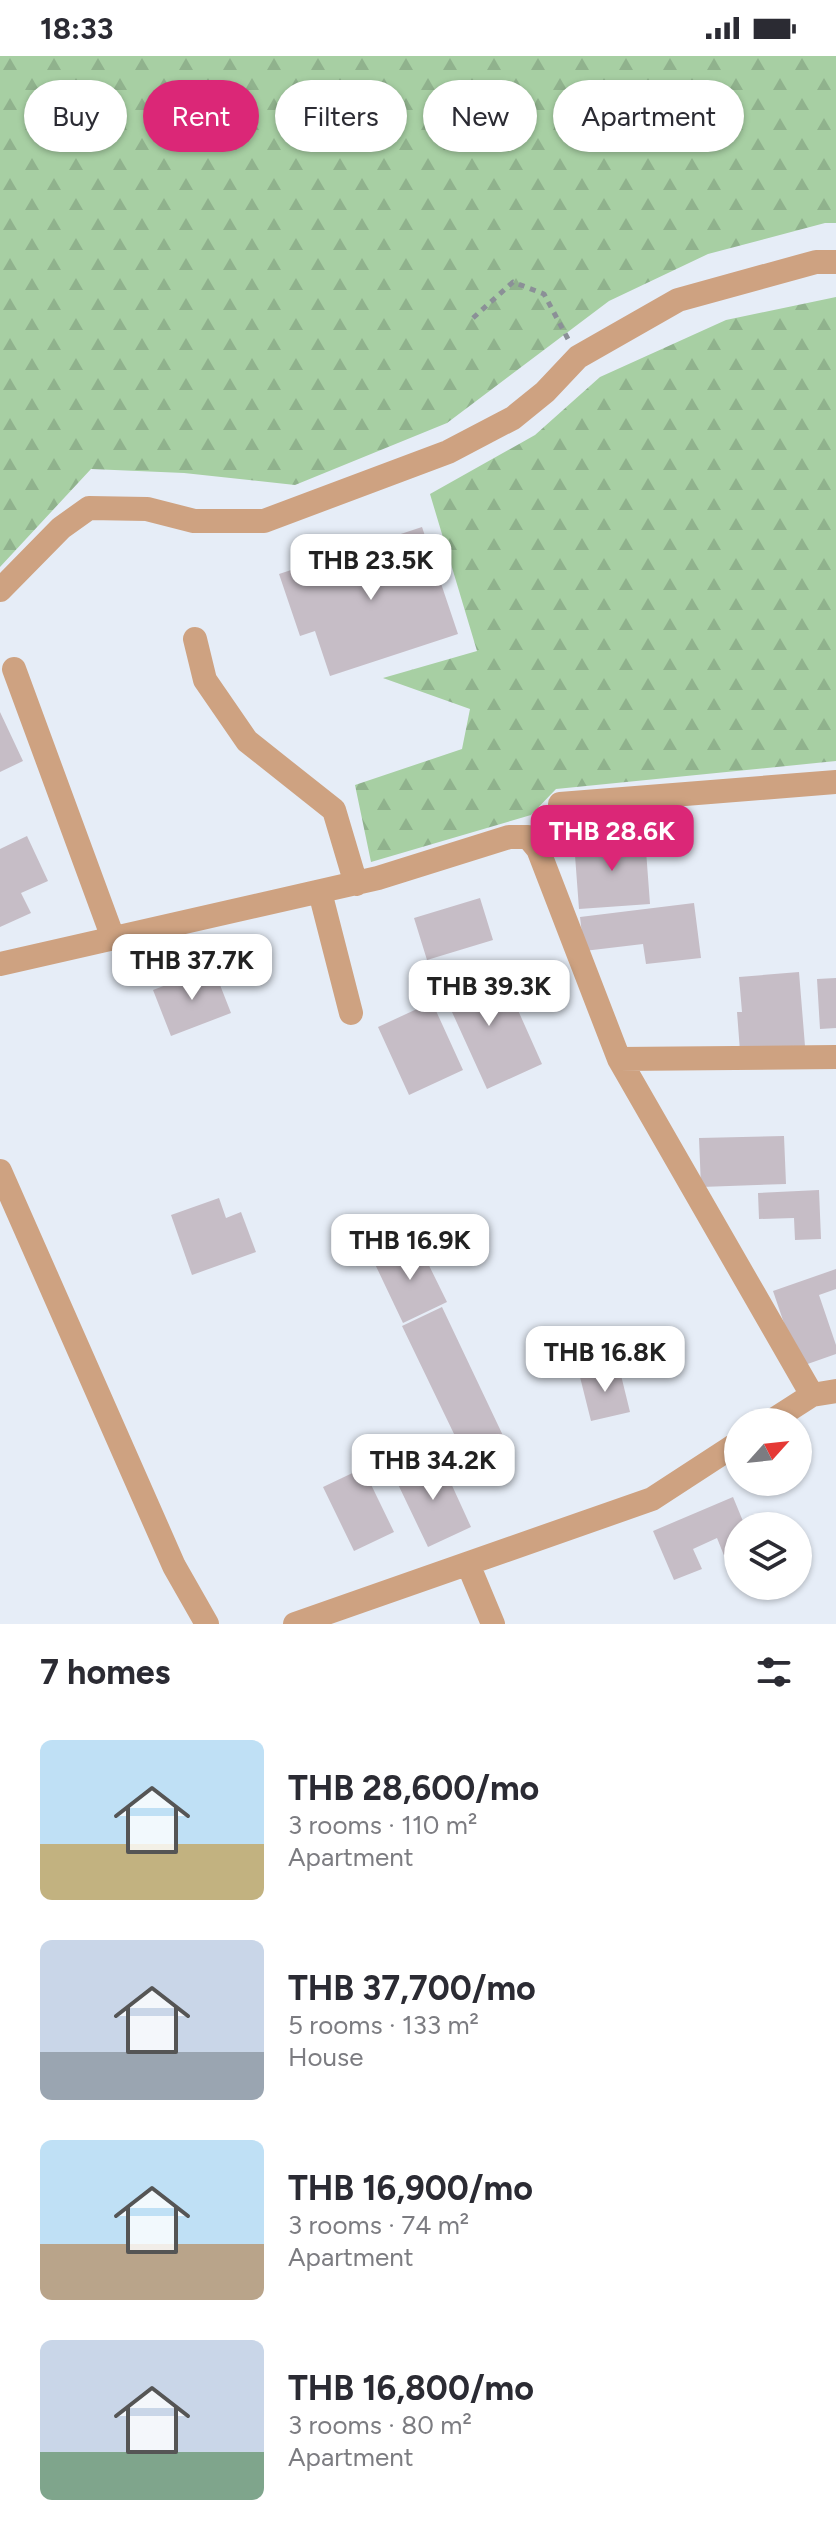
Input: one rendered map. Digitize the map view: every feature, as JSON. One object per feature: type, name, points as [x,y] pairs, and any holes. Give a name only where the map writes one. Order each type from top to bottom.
[{"type":"street","points":[[0,590],[61,528],[89,508],[147,509],[194,521],[264,521],[448,452],[513,418],[545,392],[578,357],[678,300],[816,262],[836,262]]},
{"type":"street","points":[[195,639],[205,680],[247,741],[334,810],[356,884]]},
{"type":"street","points":[[14,669],[113,938]]},
{"type":"street","points":[[560,804],[836,782]]},
{"type":"street","points":[[0,964],[356,884],[509,837],[528,837],[538,849],[619,1059],[812,1395]]},
{"type":"street","points":[[320,892],[351,1013]]},
{"type":"street","points":[[619,1059],[836,1057]]},
{"type":"street","points":[[0,1171],[174,1566],[207,1624]]},
{"type":"street","points":[[792,1408],[812,1395],[836,1391]]},
{"type":"street","points":[[295,1624],[652,1499],[724,1452]]},
{"type":"street","points":[[468,1564],[493,1624]]},
{"type":"path","points":[[473,318],[513,282],[544,294],[578,357]]},
{"type":"green space","points":[[0,56],[836,56],[836,223],[825,223],[708,254],[609,301],[447,423],[295,485],[184,473],[91,469],[0,567]]},
{"type":"green space","points":[[836,297],[836,761],[556,789],[531,815],[371,862],[355,785],[462,749],[470,709],[383,678],[477,651],[430,494],[535,435],[600,377],[726,320]]},
{"type":"building","points":[[422,527],[458,634],[330,676],[315,631],[300,636],[279,574]]},
{"type":"building","points":[[0,712],[23,761],[0,772]]},
{"type":"building","points":[[27,836],[48,881],[21,893],[31,913],[0,927],[0,849]]},
{"type":"building","points":[[645,837],[650,904],[579,909],[574,842]]},
{"type":"building","points":[[480,898],[493,940],[427,960],[414,918]]},
{"type":"building","points":[[694,903],[701,958],[646,964],[643,944],[584,951],[580,917]]},
{"type":"building","points":[[473,963],[494,1008],[513,999],[542,1064],[487,1089],[437,979]]},
{"type":"building","points":[[213,967],[231,1013],[171,1036],[153,990]]},
{"type":"building","points":[[799,972],[805,1046],[740,1051],[737,1012],[742,1012],[739,977]]},
{"type":"building","points":[[836,978],[836,1028],[820,1029],[817,979]]},
{"type":"building","points":[[432,1002],[463,1070],[409,1095],[378,1027]]},
{"type":"building","points":[[784,1136],[786,1184],[701,1187],[699,1138]]},
{"type":"building","points":[[819,1190],[821,1239],[795,1240],[794,1218],[759,1219],[758,1193]]},
{"type":"building","points":[[219,1198],[226,1218],[241,1212],[256,1252],[192,1275],[171,1215]]},
{"type":"building","points":[[417,1241],[447,1302],[403,1323],[374,1262]]},
{"type":"building","points":[[836,1269],[836,1289],[819,1295],[836,1345],[836,1354],[799,1367],[773,1291]]},
{"type":"building","points":[[442,1307],[507,1444],[468,1463],[402,1326]]},
{"type":"building","points":[[619,1367],[630,1412],[591,1421],[580,1377]]},
{"type":"building","points":[[439,1457],[471,1527],[428,1547],[395,1478]]},
{"type":"building","points":[[363,1468],[394,1532],[354,1551],[323,1487]]},
{"type":"building","points":[[733,1497],[739,1512],[724,1512],[724,1556],[717,1538],[693,1549],[702,1569],[674,1580],[653,1531]]}]
